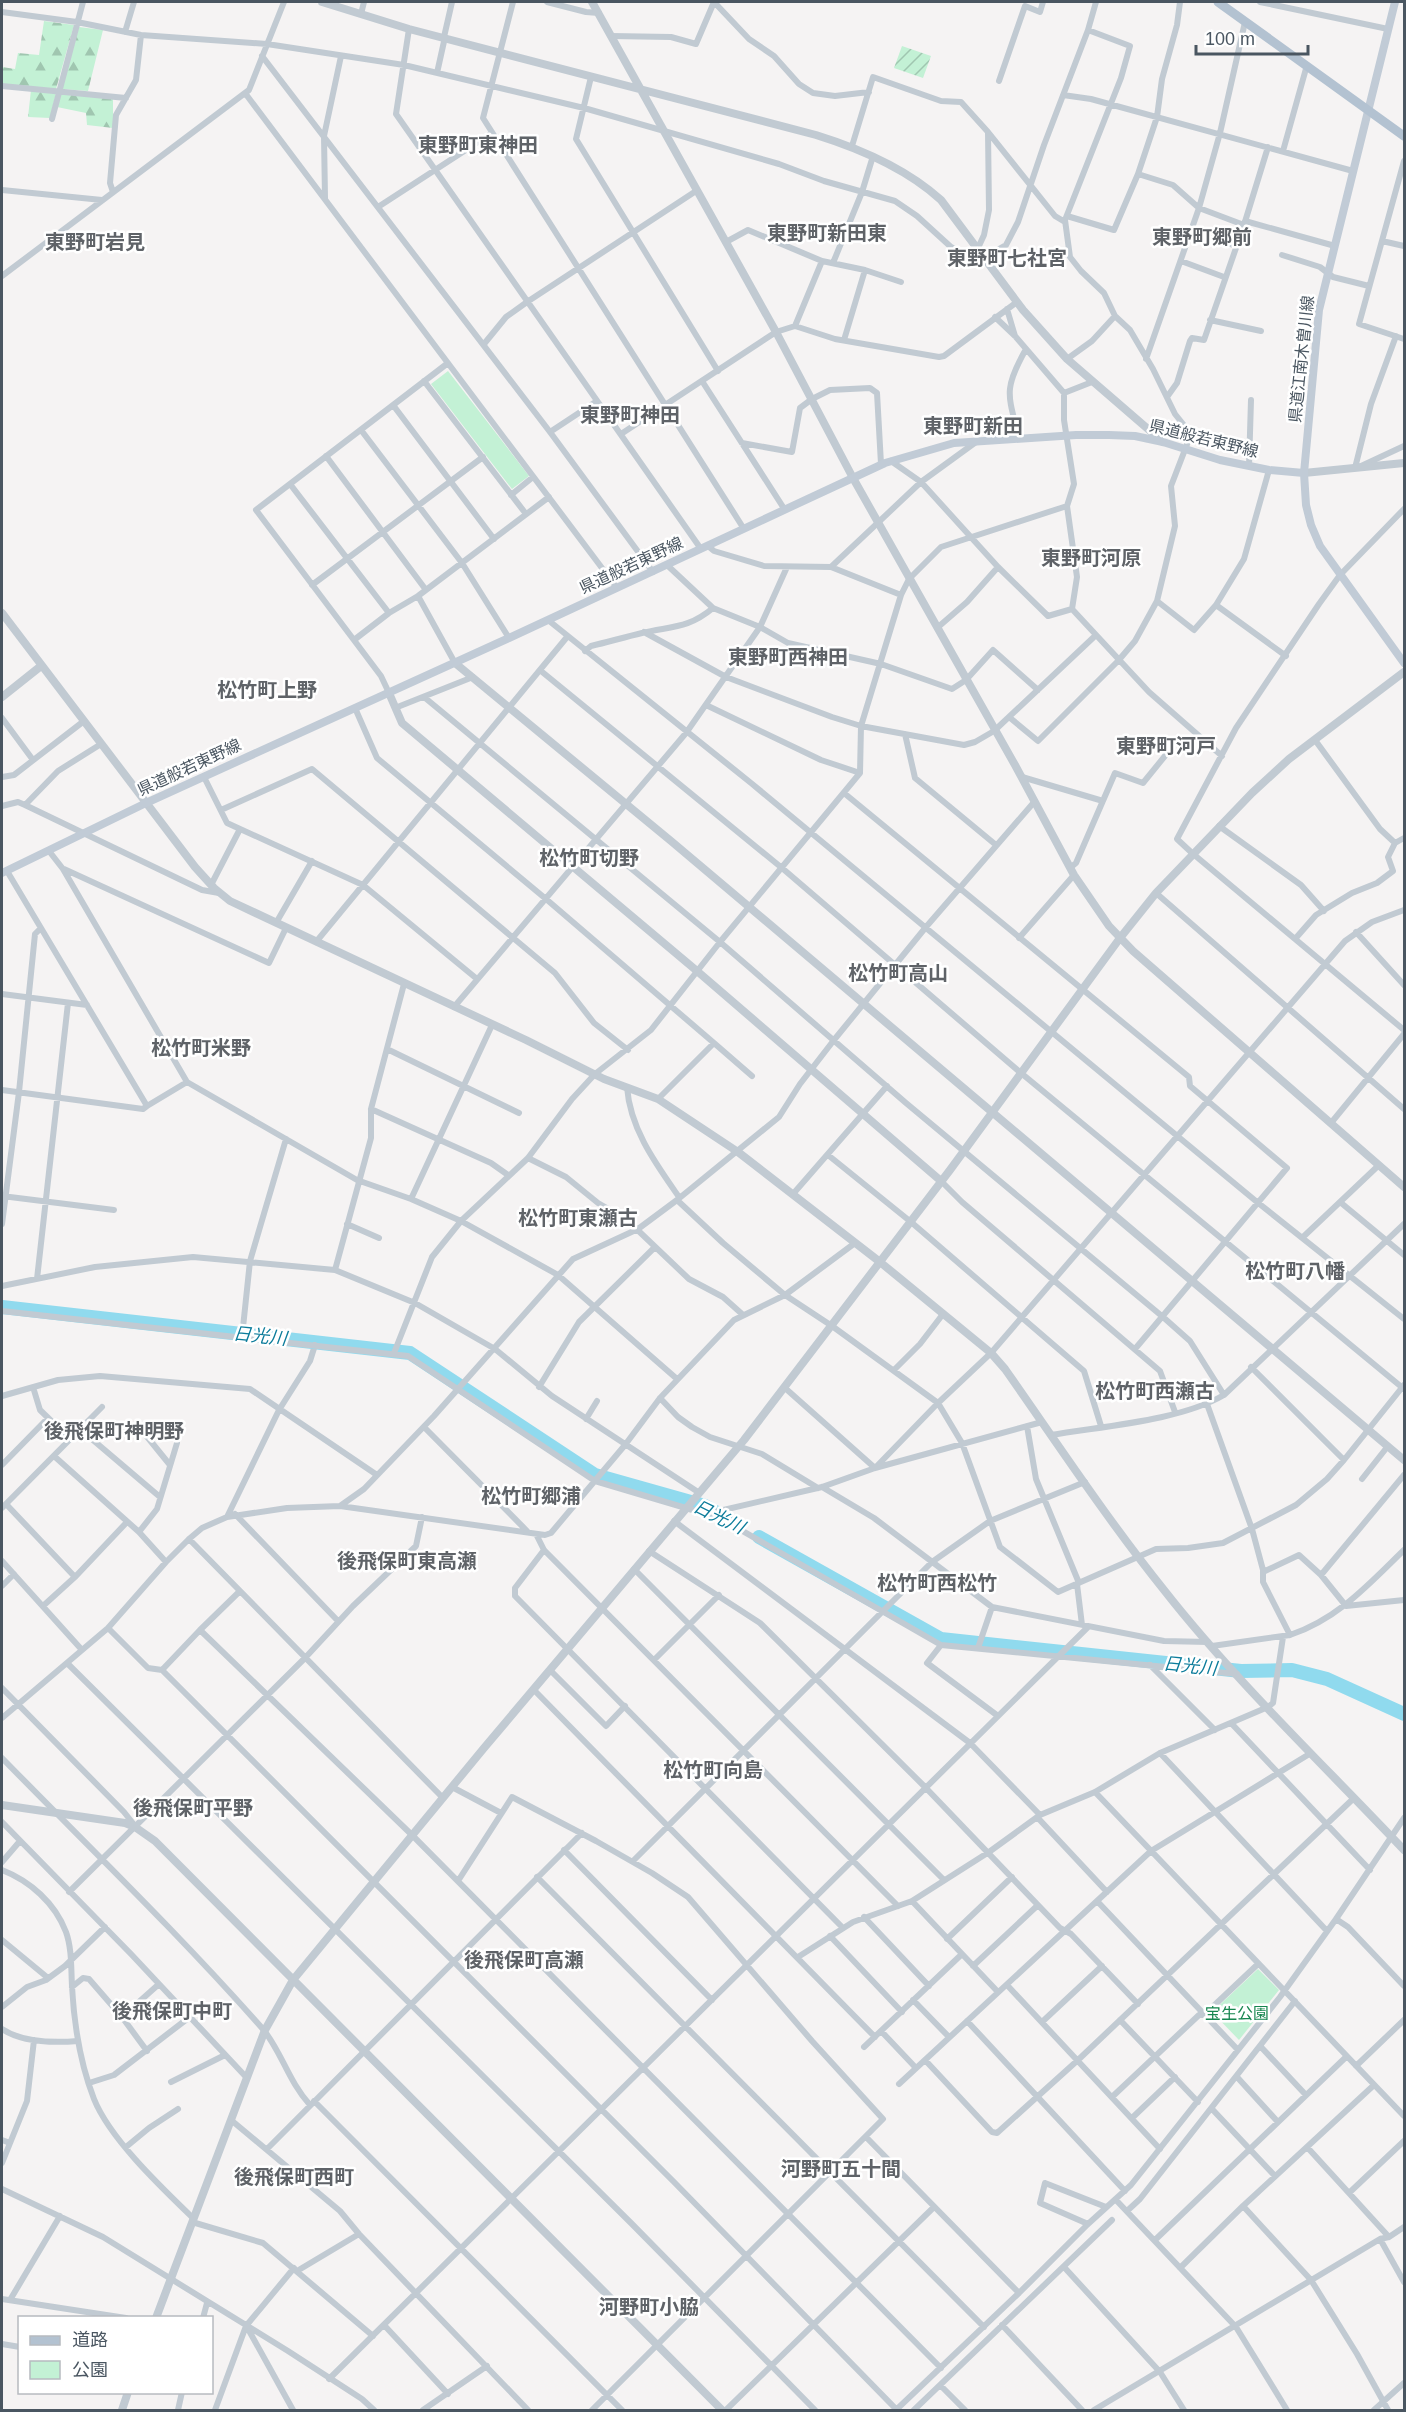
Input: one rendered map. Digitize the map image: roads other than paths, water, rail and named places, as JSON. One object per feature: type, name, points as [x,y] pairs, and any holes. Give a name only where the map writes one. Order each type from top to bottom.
[{"type":"main road","points":[[1218,2],[1404,136]]},
{"type":"main road","name":"県道江南木曽川線","points":[[1395,2],[1318,319],[1304,473],[1306,505],[1320,546],[1404,663]]},
{"type":"main road","name":"県道般若東野線","points":[[4,872],[146,803],[653,572],[881,464],[954,444],[978,441],[1067,435],[1135,436],[1249,466],[1304,473]]},
{"type":"street","points":[[52,119],[82,2]]},
{"type":"street","points":[[125,32],[134,2]]},
{"type":"street","points":[[2,276],[249,90],[284,2]]},
{"type":"street","points":[[322,2],[409,28],[852,146],[873,156],[932,192],[941,200],[1017,302],[1067,359],[1163,442]]},
{"type":"street","points":[[361,14],[364,2]]},
{"type":"street","points":[[437,73],[452,2]]},
{"type":"street","points":[[513,2],[483,118],[744,529]]},
{"type":"street","points":[[547,2],[598,13]]},
{"type":"street","points":[[592,2],[776,332],[909,579],[1022,777],[1072,872],[1120,938],[1404,1187]]},
{"type":"street","points":[[611,36],[670,37],[696,44],[714,2],[749,39],[774,56],[799,84],[813,93],[835,96],[869,92]]},
{"type":"street","points":[[999,81],[1025,6],[1040,12],[1043,2]]},
{"type":"street","points":[[2,12],[77,22],[141,35],[267,44],[404,65],[584,108],[779,164],[824,182],[895,201],[951,247],[978,261],[1006,245],[1018,222],[1088,30],[1096,2]]},
{"type":"street","points":[[852,146],[873,76],[941,101],[961,102],[988,132],[1054,216],[1114,230],[1138,174],[1157,117],[1162,79],[1177,25],[1180,2]]},
{"type":"street","points":[[1260,2],[1388,29]]},
{"type":"street","points":[[1146,359],[1199,208],[1220,134],[1245,22]]},
{"type":"street","points":[[409,28],[396,114],[621,435],[704,547],[764,566],[831,567],[901,595]]},
{"type":"street","points":[[1009,717],[1038,741],[1135,641],[1157,601],[1175,526],[1171,486],[1191,434],[1175,414],[1130,330],[1115,316],[1104,293],[1081,271],[1071,257],[1066,219],[1121,78],[1130,46],[1088,30]]},
{"type":"street","points":[[113,192],[110,183],[116,115],[136,80],[141,35]]},
{"type":"street","points":[[262,56],[484,344],[653,572]]},
{"type":"street","points":[[325,199],[324,136],[341,56]]},
{"type":"street","points":[[1283,152],[1306,65]]},
{"type":"street","points":[[591,77],[576,139],[718,371]]},
{"type":"street","points":[[2,87],[126,98]]},
{"type":"street","points":[[245,93],[617,588]]},
{"type":"street","points":[[1063,95],[1109,104],[1353,171]]},
{"type":"street","points":[[978,248],[984,235],[989,210],[986,139],[988,132]]},
{"type":"street","points":[[378,207],[492,134]]},
{"type":"street","points":[[1167,397],[1177,384],[1190,341],[1192,338],[1204,340],[1224,277],[1245,223],[1268,147]]},
{"type":"street","points":[[833,264],[862,192],[873,156]]},
{"type":"street","points":[[1404,161],[1359,324],[1404,339]]},
{"type":"street","points":[[1138,174],[1173,185],[1199,208],[1245,223],[1335,246]]},
{"type":"street","points":[[2,189],[102,200]]},
{"type":"street","points":[[484,344],[506,318],[527,302],[696,191]]},
{"type":"street","points":[[726,242],[748,230],[822,261],[865,270],[901,282]]},
{"type":"street","points":[[1191,231],[1236,246]]},
{"type":"street","points":[[1382,241],[1404,246]]},
{"type":"street","points":[[1282,255],[1320,267],[1333,277],[1369,286]]},
{"type":"street","points":[[795,326],[822,261]]},
{"type":"street","points":[[1181,261],[1224,277]]},
{"type":"street","points":[[844,340],[865,270]]},
{"type":"street","points":[[621,435],[776,332],[795,326],[844,340],[939,357],[944,356],[1017,302]]},
{"type":"street","points":[[1007,309],[1015,336]]},
{"type":"street","points":[[1067,359],[1092,341],[1115,316]]},
{"type":"street","points":[[995,317],[1015,336],[1064,393],[1064,420],[1074,484],[1067,506],[1077,577],[1072,609]]},
{"type":"street","points":[[1210,320],[1261,331]]},
{"type":"street","points":[[1356,468],[1371,404],[1396,336]]},
{"type":"street","points":[[1019,438],[1008,395],[1012,374],[1026,349]]},
{"type":"street","points":[[448,363],[256,510],[381,676],[402,723],[812,1068],[962,1202],[1160,1371],[1175,1412]]},
{"type":"street","points":[[424,381],[526,514]]},
{"type":"street","points":[[702,381],[785,510]]},
{"type":"street","points":[[1064,393],[1092,382]]},
{"type":"street","points":[[742,443],[792,452],[800,408],[830,390],[870,388],[877,393],[881,464]]},
{"type":"street","points":[[550,432],[597,400]]},
{"type":"street","points":[[1249,466],[1251,400]]},
{"type":"street","points":[[393,405],[494,538]]},
{"type":"street","points":[[361,430],[462,563],[509,638]]},
{"type":"street","points":[[831,567],[921,482],[978,441]]},
{"type":"street","points":[[1356,468],[1404,446]]},
{"type":"street","points":[[326,456],[426,590]]},
{"type":"street","points":[[312,585],[483,457]]},
{"type":"street","points":[[891,461],[921,482],[998,567],[1048,616],[1072,609]]},
{"type":"street","points":[[1304,473],[1404,463]]},
{"type":"street","points":[[1157,601],[1194,630],[1216,604],[1244,559],[1269,470]]},
{"type":"street","points":[[511,495],[534,477]]},
{"type":"street","points":[[290,484],[388,613]]},
{"type":"street","points":[[354,640],[388,613],[418,596],[549,497]]},
{"type":"street","points":[[394,1351],[432,1257],[461,1221],[528,1158],[572,1099],[595,1074],[651,1030],[720,942],[860,773],[861,726],[901,595],[909,579],[941,547],[1067,506]]},
{"type":"street","points":[[1331,1123],[1404,1032],[1192,853],[1177,839],[1177,836],[1236,728],[1340,575],[1404,509]]},
{"type":"street","points":[[667,565],[713,608],[760,627],[788,643],[881,664],[952,689],[966,680],[993,650],[1038,690]]},
{"type":"street","points":[[454,1007],[686,733],[760,627],[787,567]]},
{"type":"street","points":[[937,628],[967,602],[998,567]]},
{"type":"street","points":[[418,596],[455,663],[627,804],[1404,1460]]},
{"type":"street","points":[[1216,604],[1286,656]]},
{"type":"street","points":[[585,651],[591,646],[644,632],[681,627],[699,620],[713,608]]},
{"type":"street","points":[[1072,609],[1149,692],[1222,756]]},
{"type":"street","points":[[2,613],[146,803],[219,893],[230,901],[286,928],[595,1074],[658,1099],[738,1152],[880,1262],[991,1353],[1169,1596],[1268,1707],[1404,1850]]},
{"type":"street","points":[[548,620],[812,833],[1257,1202],[1404,1319]]},
{"type":"street","points":[[644,632],[726,677],[861,726],[964,745],[975,742],[994,731],[1096,635]]},
{"type":"street","points":[[316,942],[567,637]]},
{"type":"street","points":[[2,697],[41,666]]},
{"type":"street","points":[[541,670],[782,868],[1144,1175],[1404,1387],[1327,1479],[1296,1504],[1223,1543],[1188,1548],[1156,1548],[1139,1558],[1058,1592],[1000,1547],[962,1443],[938,1403],[785,1294],[723,1244],[678,1198],[652,1159],[630,1106],[627,1087]]},
{"type":"street","points":[[157,2316],[265,2030],[293,1980],[412,1834],[740,1445],[911,1222],[1081,990],[1156,893],[1192,853],[1267,779],[1404,672]]},
{"type":"street","points":[[395,708],[473,677]]},
{"type":"street","points":[[424,697],[720,942],[887,1086],[1163,1317],[1190,1341],[1224,1395]]},
{"type":"street","points":[[706,705],[821,760],[860,773]]},
{"type":"street","points":[[355,708],[376,758],[546,899],[752,1076]]},
{"type":"street","points":[[2,718],[33,760]]},
{"type":"street","points":[[2,777],[14,776],[84,722]]},
{"type":"street","points":[[905,734],[915,778],[996,845]]},
{"type":"street","points":[[1315,740],[1380,829],[1395,843]]},
{"type":"street","points":[[25,805],[58,771],[101,744]]},
{"type":"street","points":[[1019,938],[1072,872],[1115,773],[1143,783],[1169,751]]},
{"type":"street","points":[[221,810],[312,769],[555,973],[594,1023],[628,1050]]},
{"type":"street","points":[[204,777],[227,823],[363,885],[477,979]]},
{"type":"street","points":[[1022,777],[1103,801]]},
{"type":"street","points":[[844,793],[1189,1077],[1190,1086],[1287,1168],[1135,1349]]},
{"type":"street","points":[[340,1506],[364,1489],[424,1427],[573,1259],[638,1229],[738,1152],[779,1117],[834,1040],[926,927],[1035,801]]},
{"type":"street","points":[[2,806],[18,802],[202,890],[219,893]]},
{"type":"street","points":[[1219,826],[1301,885],[1324,911]]},
{"type":"street","points":[[211,885],[240,829]]},
{"type":"street","points":[[1295,939],[1316,915],[1352,893],[1377,883],[1393,871],[1388,857],[1395,843],[1404,838]]},
{"type":"street","points":[[49,851],[63,869],[187,1082],[357,1180],[411,1199],[461,1221],[558,1275],[677,1379]]},
{"type":"street","points":[[276,923],[312,861]]},
{"type":"street","points":[[63,869],[269,963],[286,928]]},
{"type":"street","points":[[4,872],[147,1106]]},
{"type":"street","points":[[1156,893],[1404,1109]]},
{"type":"street","points":[[875,1468],[938,1403],[991,1353],[1345,941],[1372,922],[1404,910]]},
{"type":"street","points":[[2,1224],[3,1196],[19,1092],[35,934],[40,929]]},
{"type":"street","points":[[1356,932],[1404,985]]},
{"type":"street","points":[[335,1269],[370,1138],[370,1109],[404,984]]},
{"type":"street","points":[[2,994],[87,1005]]},
{"type":"street","points":[[37,1279],[68,1003]]},
{"type":"street","points":[[411,1199],[492,1025]]},
{"type":"street","points":[[658,1099],[714,1043]]},
{"type":"street","points":[[387,1049],[519,1113]]},
{"type":"street","points":[[2,1090],[143,1109],[187,1082]]},
{"type":"street","points":[[793,1194],[887,1086]]},
{"type":"street","points":[[370,1109],[491,1163],[508,1175]]},
{"type":"street","points":[[243,1334],[250,1261],[286,1139]]},
{"type":"street","points":[[828,1155],[911,1222],[1084,1371],[1101,1426]]},
{"type":"street","points":[[528,1158],[566,1178],[597,1203],[626,1219],[689,1280],[723,1297],[742,1314]]},
{"type":"street","points":[[1302,1238],[1379,1165]]},
{"type":"street","points":[[3,1196],[114,1210]]},
{"type":"street","points":[[1340,1202],[1404,1255]]},
{"type":"street","points":[[347,1224],[379,1238]]},
{"type":"street","points":[[1051,1435],[1137,1422],[1207,1404],[1224,1395],[1404,1224]]},
{"type":"street","points":[[2,1718],[108,1628],[189,1539],[202,1528],[227,1517],[287,1508],[340,1506],[536,1534],[551,1533],[625,1445],[660,1398],[742,1314],[785,1294],[855,1243]]},
{"type":"street","points":[[539,1387],[579,1322],[655,1247]]},
{"type":"street","points":[[2,1286],[95,1267],[193,1257],[335,1269],[415,1303],[495,1349],[539,1387],[699,1492]]},
{"type":"street","points":[[2,1311],[243,1334],[315,1345],[394,1351],[411,1357],[461,1387],[598,1478],[688,1504],[699,1514],[716,1513],[820,1488],[875,1468],[1042,1422]]},
{"type":"street","points":[[894,1370],[920,1344],[943,1314]]},
{"type":"street","points":[[227,1517],[279,1410],[310,1361],[315,1345]]},
{"type":"street","points":[[1251,1367],[1344,1460]]},
{"type":"street","points":[[2,1396],[58,1380],[116,1377],[250,1389],[377,1475]]},
{"type":"street","points":[[33,1387],[40,1410],[70,1439]]},
{"type":"street","points":[[784,1388],[875,1468]]},
{"type":"street","points":[[660,1398],[678,1418],[692,1427],[710,1437],[762,1454],[874,1518],[992,1607],[1164,1641],[1210,1644],[1290,1635],[1302,1631],[1346,1606],[1404,1550]]},
{"type":"street","points":[[586,1419],[597,1401]]},
{"type":"street","points":[[1207,1404],[1252,1529],[1263,1572],[1263,1582],[1290,1635]]},
{"type":"street","points":[[75,1576],[3,1504],[102,1407]]},
{"type":"street","points":[[2,1466],[48,1418]]},
{"type":"street","points":[[329,2379],[1062,1654],[1085,1626],[1078,1583],[1034,1473],[1027,1426]]},
{"type":"street","points":[[424,1427],[528,1532]]},
{"type":"street","points":[[94,1440],[105,1428],[144,1433],[170,1465]]},
{"type":"street","points":[[80,1429],[160,1497]]},
{"type":"street","points":[[139,1532],[157,1509],[177,1443]]},
{"type":"street","points":[[1362,1479],[1388,1446]]},
{"type":"street","points":[[2,1452],[9,1459]]},
{"type":"street","points":[[54,1456],[139,1532],[166,1562]]},
{"type":"street","points":[[1321,1575],[1404,1475]]},
{"type":"street","points":[[633,1862],[932,1562],[990,1521],[1085,1482]]},
{"type":"street","points":[[716,1513],[885,1610],[941,1645],[979,1645],[1150,1665],[1235,1671]]},
{"type":"street","points":[[236,1514],[338,1621]]},
{"type":"street","points":[[69,1892],[305,1658],[338,1621],[416,1546],[422,1517]]},
{"type":"street","points":[[674,1521],[970,1743],[1107,1892]]},
{"type":"street","points":[[43,1606],[127,1522]]},
{"type":"street","points":[[536,1534],[544,1550],[898,1906]]},
{"type":"street","points":[[189,1539],[444,1798]]},
{"type":"street","points":[[544,1550],[514,1592],[515,1596],[843,1928]]},
{"type":"street","points":[[649,1551],[760,1623],[989,1852],[1060,1928],[1102,1966],[1138,2004]]},
{"type":"street","points":[[1263,1572],[1299,1555],[1321,1575],[1346,1606]]},
{"type":"street","points":[[2,1561],[82,1650]]},
{"type":"street","points":[[634,1569],[944,1880]]},
{"type":"street","points":[[2,1586],[14,1574]]},
{"type":"street","points":[[162,1670],[239,1592]]},
{"type":"street","points":[[654,1660],[718,1595]]},
{"type":"street","points":[[1346,1606],[1404,1600]]},
{"type":"street","points":[[979,1645],[992,1607]]},
{"type":"street","points":[[108,1628],[148,1668],[162,1670],[897,2410],[1088,2224],[1125,2191],[1284,1992],[1404,1818]]},
{"type":"street","points":[[200,1630],[412,1834],[941,2368]]},
{"type":"street","points":[[798,1957],[864,1917],[912,1901],[989,1852],[1039,1816],[1095,1792],[1160,1753],[1268,1707],[1273,1703],[1282,1636]]},
{"type":"street","points":[[941,1645],[927,1663],[998,1716]]},
{"type":"street","points":[[67,1663],[815,2410]]},
{"type":"street","points":[[1150,1665],[1215,1730]]},
{"type":"street","points":[[550,1670],[606,1726],[625,1706]]},
{"type":"street","points":[[2,1688],[124,1812],[135,1827]]},
{"type":"street","points":[[534,1690],[875,2037]]},
{"type":"street","points":[[1231,1723],[1370,1870]]},
{"type":"street","points":[[1160,1753],[1327,1931]]},
{"type":"street","points":[[899,2084],[1151,1851],[1311,1753]]},
{"type":"street","points":[[2,1758],[265,2030],[296,2090],[461,2249],[622,2410]]},
{"type":"street","points":[[452,1787],[501,1813]]},
{"type":"street","points":[[1095,1792],[1404,2116]]},
{"type":"street","points":[[458,1881],[512,1797],[582,1833],[688,1897],[883,2119],[592,2410]]},
{"type":"street","points":[[925,2060],[992,2132],[997,2133],[1168,1976],[1354,1798]]},
{"type":"street","points":[[2,1805],[125,1823],[155,1841],[724,2410],[815,2325],[934,2207]]},
{"type":"street","points":[[2,1822],[191,2016],[247,2078]]},
{"type":"street","points":[[267,2149],[582,1833]]},
{"type":"street","points":[[2,1862],[21,1841]]},
{"type":"street","points":[[564,1850],[712,2000]]},
{"type":"street","points":[[2,1870],[27,1882],[40,1893],[66,1932],[72,1960],[72,1987],[78,2041],[89,2083],[102,2114],[126,2147],[193,2220],[263,2243],[373,2336]]},
{"type":"street","points":[[537,1877],[984,2327]]},
{"type":"street","points":[[947,1939],[1012,1877]]},
{"type":"street","points":[[912,1901],[998,1992]]},
{"type":"street","points":[[1097,1901],[1238,2050]]},
{"type":"street","points":[[974,1966],[1038,1905]]},
{"type":"street","points":[[864,1917],[929,1986]]},
{"type":"street","points":[[1336,1919],[1348,1927],[1404,1986]]},
{"type":"street","points":[[2,2007],[27,1987],[48,1978],[72,1960],[105,1927]]},
{"type":"street","points":[[830,1936],[902,2012]]},
{"type":"street","points":[[2,1940],[48,1978]]},
{"type":"street","points":[[864,2048],[962,1954]]},
{"type":"street","points":[[1112,2097],[1199,2015],[1204,2014],[1258,1964]]},
{"type":"street","points":[[1042,2022],[1102,1966]]},
{"type":"street","points":[[72,1987],[83,1978],[89,1979],[122,2017],[147,2051]]},
{"type":"street","points":[[122,2017],[159,1984]]},
{"type":"street","points":[[1007,1985],[1160,2149]]},
{"type":"street","points":[[914,2000],[949,2037]]},
{"type":"street","points":[[1127,2211],[1140,2199],[1212,2109],[1295,2001]]},
{"type":"street","points":[[89,2083],[114,2075],[191,2016]]},
{"type":"street","points":[[1120,2020],[1198,2102]]},
{"type":"street","points":[[1356,2066],[1404,2020]]},
{"type":"street","points":[[967,2021],[1125,2191]]},
{"type":"street","points":[[2,2029],[33,2040],[78,2041]]},
{"type":"street","points":[[882,2031],[916,2068]]},
{"type":"street","points":[[2,2163],[27,2101],[33,2040]]},
{"type":"street","points":[[1261,2047],[1305,2094]]},
{"type":"street","points":[[171,2082],[225,2055]]},
{"type":"street","points":[[1155,2240],[1346,2057]]},
{"type":"street","points":[[1132,2118],[1175,2077]]},
{"type":"street","points":[[1237,2077],[1277,2121]]},
{"type":"street","points":[[1180,2268],[1243,2206],[1374,2085]]},
{"type":"street","points":[[126,2147],[178,2109]]},
{"type":"street","points":[[1212,2109],[1275,2176]]},
{"type":"street","points":[[231,2120],[340,2211],[359,2234],[487,2366],[524,2409]]},
{"type":"street","points":[[866,2137],[1019,2293]]},
{"type":"street","points":[[2,2140],[10,2144]]},
{"type":"street","points":[[1349,2193],[1404,2141]]},
{"type":"street","points":[[1307,2147],[1389,2237]]},
{"type":"street","points":[[1088,2224],[1040,2203],[1045,2184],[1106,2207]]},
{"type":"street","points":[[2,2189],[103,2237],[362,2399],[374,2410]]},
{"type":"street","points":[[1116,2200],[1236,2327],[1287,2410]]},
{"type":"street","points":[[1243,2206],[1311,2280],[1357,2354],[1388,2410]]},
{"type":"street","points":[[10,2300],[60,2216]]},
{"type":"street","points":[[914,2410],[1112,2220]]},
{"type":"street","points":[[1094,2410],[1380,2239],[1389,2237],[1404,2228]]},
{"type":"street","points":[[215,2410],[246,2326],[296,2270],[359,2234]]},
{"type":"street","points":[[1380,2239],[1404,2282]]},
{"type":"street","points":[[1064,2267],[1160,2372],[1184,2410]]},
{"type":"street","points":[[2,2299],[113,2316]]},
{"type":"street","points":[[204,2316],[207,2303]]},
{"type":"street","points":[[384,2325],[448,2394]]},
{"type":"street","points":[[1002,2325],[1082,2410]]},
{"type":"street","points":[[246,2326],[293,2410]]},
{"type":"street","points":[[2,2344],[18,2347]]},
{"type":"street","points":[[423,2410],[487,2366]]},
{"type":"street","points":[[1374,2410],[1404,2383]]},
{"type":"street","points":[[940,2385],[965,2410]]},
{"type":"street","points":[[122,2410],[127,2394]]},
{"type":"street","points":[[178,2410],[182,2394]]},
{"type":"waterway","name":"日光川","points":[[2,1307],[410,1353],[595,1475],[705,1506],[726,1518]]},
{"type":"waterway","name":"日光川","points":[[759,1537],[941,1639],[1241,1671],[1292,1670],[1327,1679],[1404,1714]]},
{"type":"district","name":"東野町東神田","points":[[478,145]]},
{"type":"district","name":"東野町新田東","points":[[827,233]]},
{"type":"district","name":"東野町郷前","points":[[1202,237]]},
{"type":"district","name":"東野町岩見","points":[[95,242]]},
{"type":"district","name":"東野町七社宮","points":[[1007,258]]},
{"type":"district","name":"東野町神田","points":[[630,415]]},
{"type":"district","name":"東野町新田","points":[[973,426]]},
{"type":"district","name":"東野町河原","points":[[1091,558]]},
{"type":"district","name":"東野町西神田","points":[[788,657]]},
{"type":"district","name":"松竹町上野","points":[[267,690]]},
{"type":"district","name":"東野町河戸","points":[[1166,746]]},
{"type":"district","name":"松竹町切野","points":[[589,858]]},
{"type":"district","name":"松竹町高山","points":[[898,973]]},
{"type":"district","name":"松竹町米野","points":[[201,1048]]},
{"type":"district","name":"松竹町東瀬古","points":[[578,1218]]},
{"type":"district","name":"松竹町八幡","points":[[1295,1271]]},
{"type":"district","name":"松竹町西瀬古","points":[[1155,1391]]},
{"type":"district","name":"後飛保町神明野","points":[[114,1431]]},
{"type":"district","name":"松竹町郷浦","points":[[531,1496]]},
{"type":"district","name":"後飛保町東高瀬","points":[[407,1561]]},
{"type":"district","name":"松竹町西松竹","points":[[937,1583]]},
{"type":"district","name":"松竹町向島","points":[[713,1770]]},
{"type":"district","name":"後飛保町平野","points":[[193,1808]]},
{"type":"district","name":"後飛保町高瀬","points":[[524,1960]]},
{"type":"district","name":"後飛保町中町","points":[[172,2011]]},
{"type":"district","name":"河野町五十間","points":[[841,2169]]},
{"type":"district","name":"後飛保町西町","points":[[294,2177]]},
{"type":"district","name":"河野町小脇","points":[[649,2307]]},
{"type":"park label","name":"宝生公園","points":[[1237,2013]]}]
